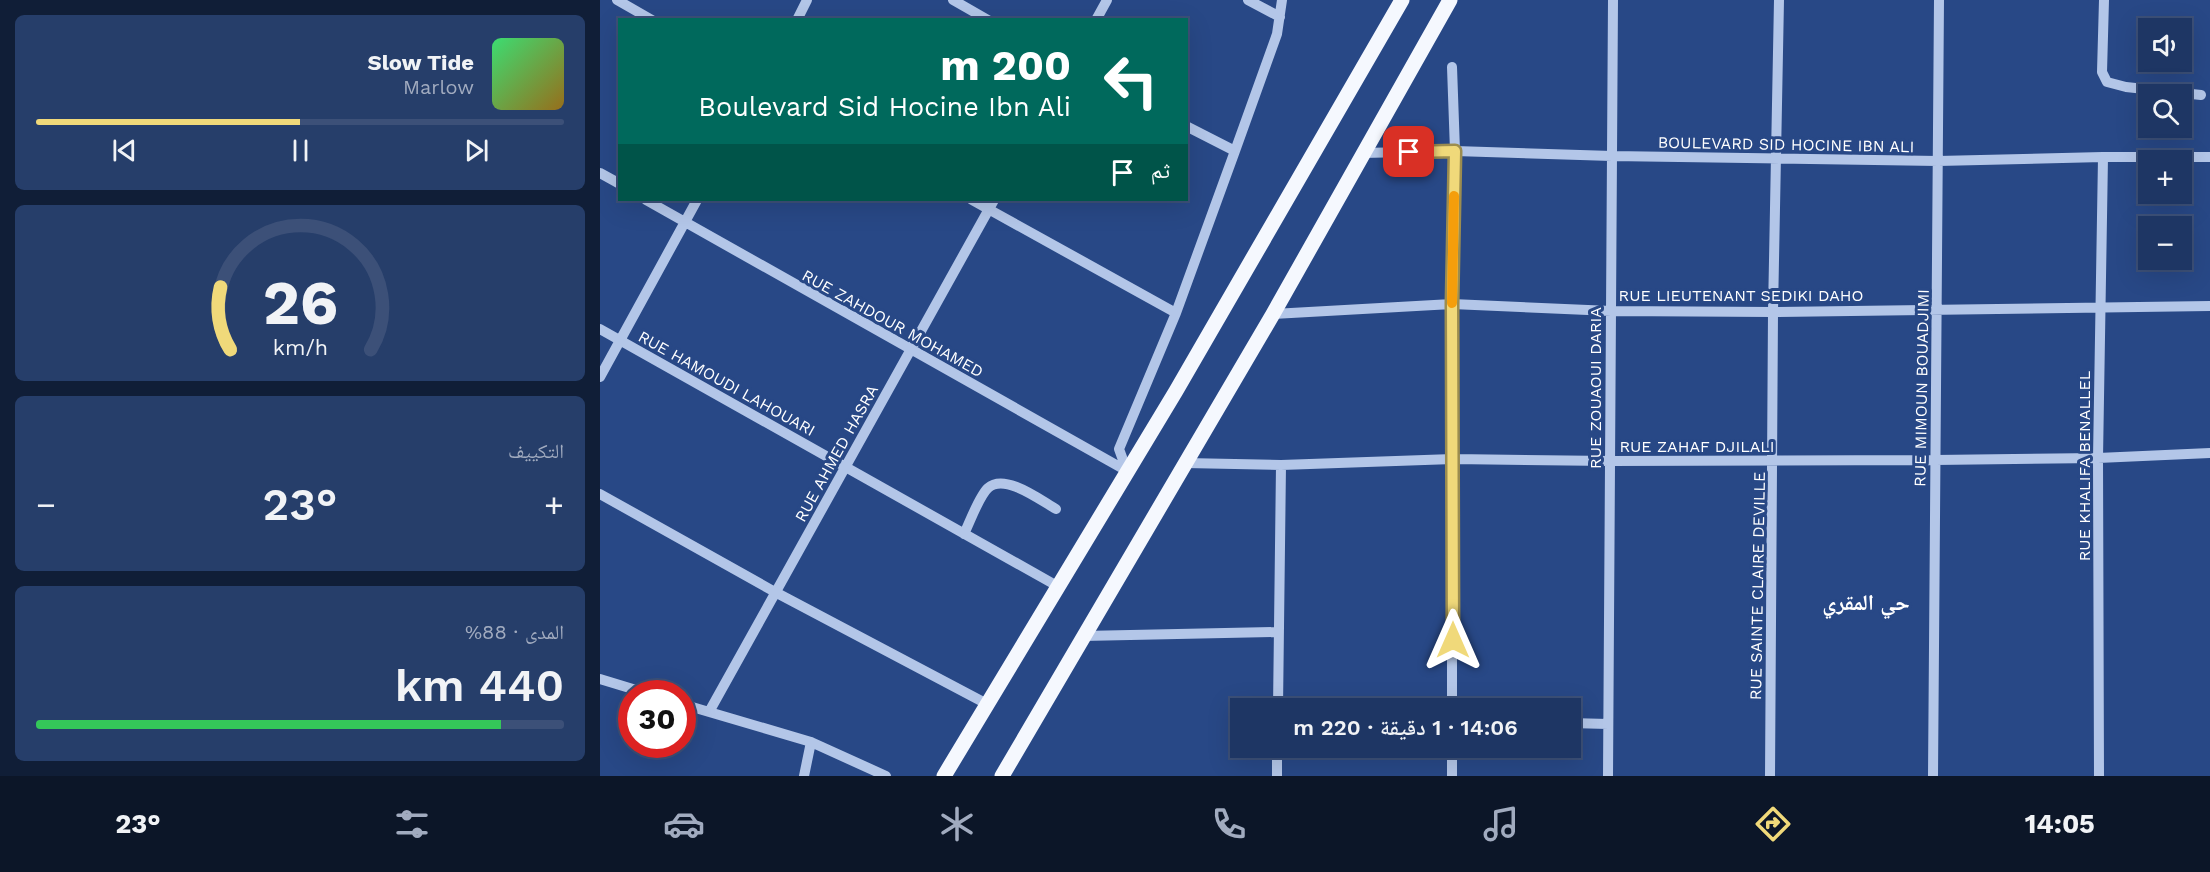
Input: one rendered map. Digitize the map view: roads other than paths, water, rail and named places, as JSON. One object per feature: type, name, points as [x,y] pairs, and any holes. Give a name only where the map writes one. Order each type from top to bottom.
[{"type":"main road","points":[[944,776],[1176,391],[1402,0]]},
{"type":"main road","points":[[1002,776],[1273,314],[1450,0]]},
{"type":"street","points":[[617,0],[648,18]]},
{"type":"street","points":[[798,18],[807,0]]},
{"type":"street","points":[[953,0],[984,18]]},
{"type":"street","points":[[1096,18],[1107,0]]},
{"type":"street","points":[[1248,0],[1280,16]]},
{"type":"street","points":[[1127,471],[1119,449],[1176,313],[1277,34],[1282,0]]},
{"type":"street","name":"RUE ZOUAOUI DARIA","points":[[1608,776],[1613,0]]},
{"type":"street","name":"RUE SAINTE CLAIRE DEVILLE","points":[[1770,776],[1773,312],[1779,0]]},
{"type":"street","name":"RUE MIMOUN BOUADJIMI","points":[[1933,776],[1939,0]]},
{"type":"street","points":[[2104,0],[2102,72],[2107,82],[2126,87],[2200,95]]},
{"type":"street","points":[[1452,67],[1455,151],[1452,304],[1452,698]]},
{"type":"street","points":[[1188,127],[1234,151]]},
{"type":"street","name":"BOULEVARD SID HOCINE IBN ALI","points":[[1362,153],[1455,151],[1938,161],[2103,157],[2210,158]]},
{"type":"street","name":"RUE KHALIFA BENALLEL","points":[[2099,776],[2098,458],[2103,157]]},
{"type":"street","points":[[600,173],[618,183]]},
{"type":"street","name":"RUE ZAHDOUR MOHAMED","points":[[648,201],[1127,471]]},
{"type":"street","points":[[600,377],[696,201]]},
{"type":"street","points":[[991,204],[1176,313]]},
{"type":"street","name":"RUE AHMED HASRA","points":[[709,712],[991,204]]},
{"type":"street","name":"RUE LIEUTENANT SEDIKI DAHO","points":[[1273,314],[1452,304],[1611,310],[1773,312],[2210,306]]},
{"type":"street","name":"RUE HAMOUDI LAHOUARI","points":[[600,329],[1059,587]]},
{"type":"street","name":"RUE ZAHAF DJILALI","points":[[1185,464],[1281,465],[1453,459],[1935,460],[2098,458],[2210,453]]},
{"type":"street","points":[[1278,698],[1281,465]]},
{"type":"street","points":[[964,534],[987,488],[998,482],[1007,483],[1056,509]]},
{"type":"street","points":[[600,494],[775,592],[987,704]]},
{"type":"street","points":[[1083,636],[1278,632]]},
{"type":"street","points":[[600,679],[618,684]]},
{"type":"street","points":[[696,708],[811,742],[886,776]]},
{"type":"street","points":[[1581,723],[1608,724]]},
{"type":"street","points":[[804,776],[811,742]]},
{"type":"street","points":[[1277,776],[1278,758]]},
{"type":"street","points":[[1452,758],[1452,776]]},
{"type":"district","name":"حي المقري","points":[[1866,602]]}]
